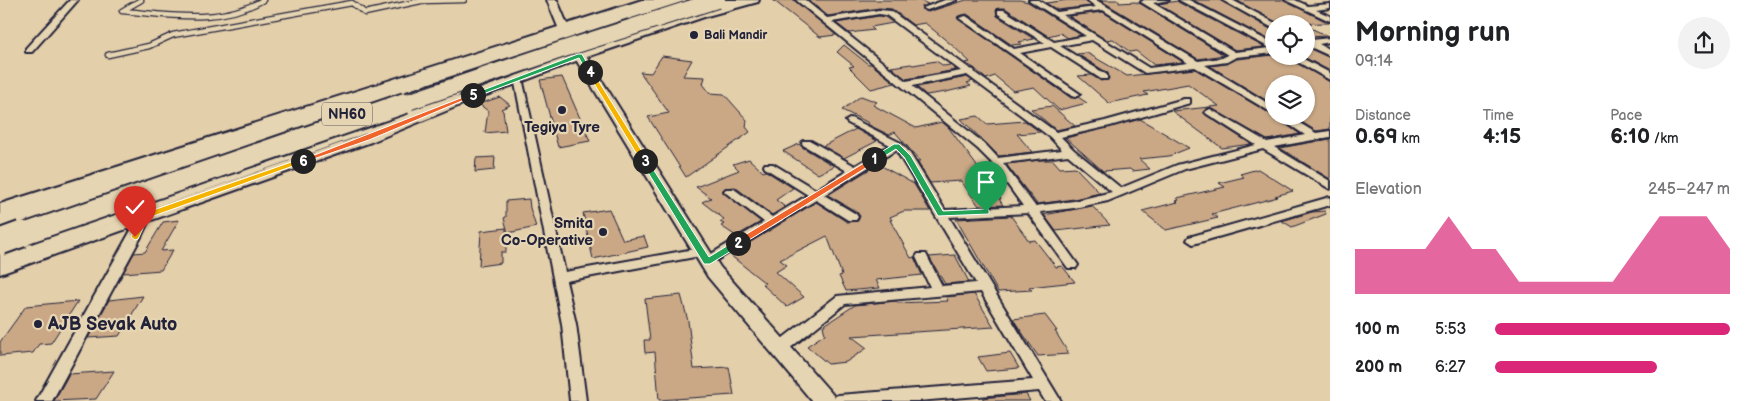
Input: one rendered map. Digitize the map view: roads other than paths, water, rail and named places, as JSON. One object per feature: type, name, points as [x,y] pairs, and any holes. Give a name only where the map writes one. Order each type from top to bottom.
[{"type":"highway","points":[[0,217],[570,41],[669,0]]},
{"type":"highway","name":"NH60","points":[[0,242],[561,50],[717,0]]},
{"type":"highway","points":[[697,5],[740,0]]},
{"type":"highway","name":"NH60","points":[[0,231],[471,72],[697,5]]},
{"type":"highway","points":[[0,255],[401,115],[456,91]]},
{"type":"main road","points":[[0,225],[570,41],[684,0]]},
{"type":"main road","points":[[0,249],[456,91],[570,41],[697,5],[727,0]]},
{"type":"main road","points":[[570,41],[704,257],[824,401]]},
{"type":"street","points":[[29,50],[74,0]]},
{"type":"street","points":[[552,0],[570,41]]},
{"type":"street","points":[[0,268],[366,138],[518,78],[570,41],[652,0]]},
{"type":"street","points":[[0,209],[570,41],[703,14],[754,0]]},
{"type":"street","points":[[800,0],[982,147],[996,161],[1072,265]]},
{"type":"street","points":[[926,8],[953,0]]},
{"type":"street","points":[[1033,0],[1148,71],[1224,60],[1234,55],[1265,50]]},
{"type":"street","points":[[1090,0],[1265,106]]},
{"type":"street","points":[[1165,0],[1145,2],[1234,55]]},
{"type":"street","points":[[1183,0],[1265,44]]},
{"type":"street","points":[[1226,0],[1265,20]]},
{"type":"street","points":[[1290,0],[1330,19]]},
{"type":"street","points":[[1308,8],[1330,6]]},
{"type":"street","points":[[1056,14],[1103,8]]},
{"type":"street","points":[[826,20],[879,12],[888,13],[1054,134],[1070,152],[1120,192]]},
{"type":"street","points":[[1001,12],[1104,78]]},
{"type":"street","points":[[962,18],[1075,94]]},
{"type":"street","points":[[1012,52],[1093,37]]},
{"type":"street","points":[[1315,42],[1330,40]]},
{"type":"street","points":[[1315,46],[1330,53]]},
{"type":"street","points":[[1308,65],[1330,77]]},
{"type":"street","points":[[905,84],[971,72]]},
{"type":"street","points":[[518,78],[568,324],[578,401]]},
{"type":"street","points":[[1054,134],[1107,124],[1187,101]]},
{"type":"street","points":[[1210,112],[1330,186]]},
{"type":"street","points":[[851,121],[897,145],[907,156],[1053,401]]},
{"type":"street","points":[[1296,125],[1315,137]]},
{"type":"street","points":[[941,214],[1031,209],[1090,202],[1111,196],[1180,168],[1217,156],[1330,134]]},
{"type":"street","points":[[807,143],[855,171]]},
{"type":"street","points":[[559,278],[704,257],[772,222],[897,145]]},
{"type":"street","points":[[996,161],[1070,152]]},
{"type":"street","points":[[769,166],[852,217]]},
{"type":"street","points":[[730,191],[772,222]]},
{"type":"street","points":[[1193,240],[1330,201]]},
{"type":"street","points":[[44,401],[145,216]]},
{"type":"street","points":[[922,256],[939,292]]},
{"type":"street","points":[[779,349],[842,299],[985,287]]},
{"type":"street","points":[[838,401],[1044,385]]},
{"type":"lane","points":[[141,0],[122,12],[208,17],[222,16],[248,10],[263,0]]},
{"type":"lane","points":[[108,55],[148,46],[173,35],[352,3],[366,13],[421,0],[464,0]]},
{"type":"place","name":"Bali Mandir","points":[[694,35]]},
{"type":"place","name":"Tegiya Tyre","points":[[562,110]]},
{"type":"place","name":"Smita Co-Operative","points":[[603,232]]},
{"type":"place","name":"AJB Sevak Auto","points":[[38,324]]}]
